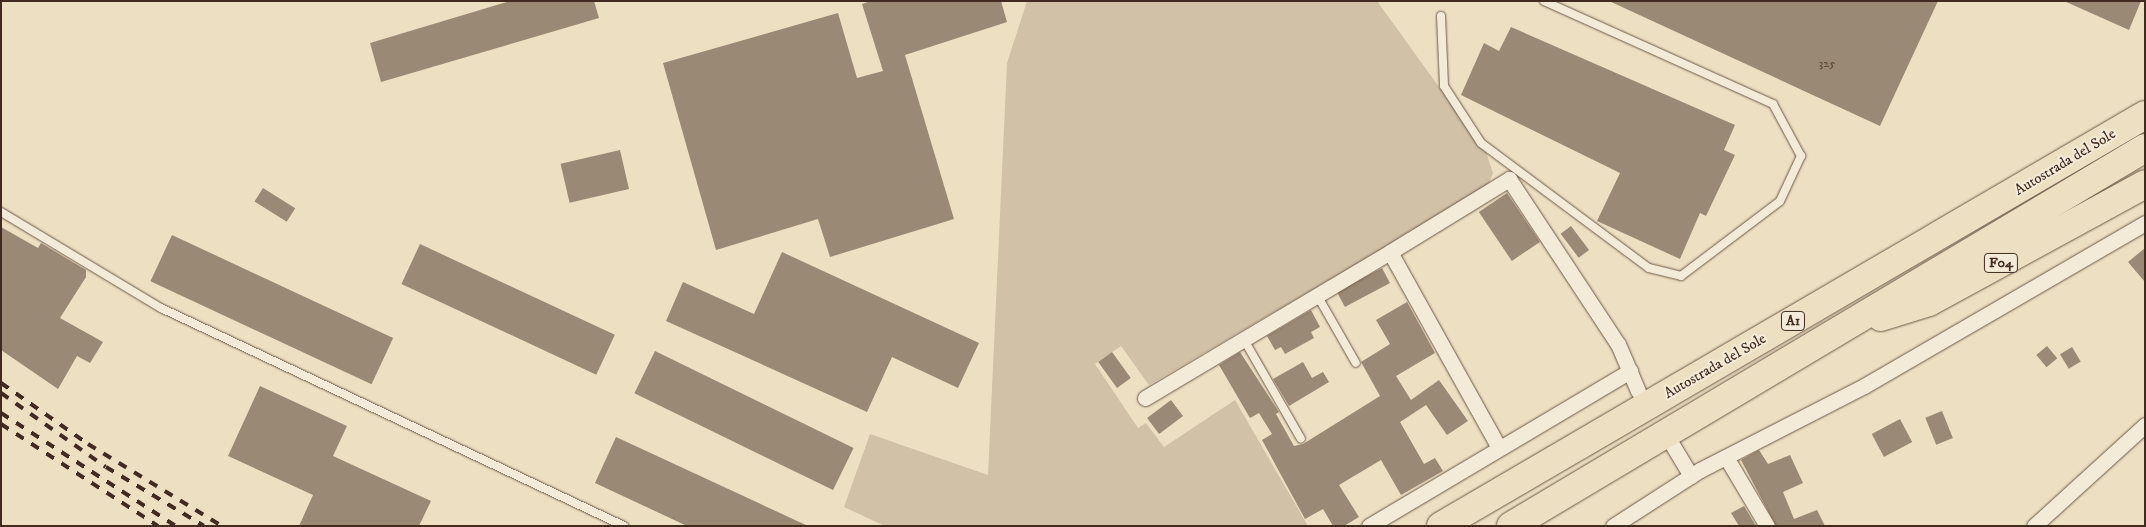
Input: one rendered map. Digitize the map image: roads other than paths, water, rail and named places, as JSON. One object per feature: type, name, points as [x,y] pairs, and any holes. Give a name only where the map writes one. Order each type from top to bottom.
[{"type":"highway","name":"Autostrada del Sole","points":[[1440,526],[2145,115]]},
{"type":"highway","name":"Autostrada del Sole","points":[[1511,526],[1851,327],[2145,148]]},
{"type":"highway","name":"F04","points":[[1851,327],[1929,302],[2145,184]]},
{"type":"street","points":[[1145,398],[1509,179],[1618,344],[1638,391]]},
{"type":"street","points":[[1613,526],[1692,476],[1864,386],[2145,223]]},
{"type":"street","points":[[1390,252],[1499,448]]},
{"type":"street","points":[[1369,526],[1630,371]]},
{"type":"street","points":[[2034,526],[2145,425]]},
{"type":"street","points":[[1673,446],[1692,476]]},
{"type":"street","points":[[1726,457],[1767,526]]},
{"type":"lane","points":[[1441,16],[1444,86],[1481,143],[1649,268],[1681,276],[1780,201],[1801,156],[1773,104],[1544,1]]},
{"type":"lane","points":[[1,212],[161,308],[624,526]]},
{"type":"lane","points":[[1317,295],[1356,363]]},
{"type":"lane","points":[[1243,338],[1301,439]]},
{"type":"railway","points":[[1,383],[88,444],[222,526]]},
{"type":"railway","points":[[1,393],[106,467],[204,526]]},
{"type":"railway","points":[[1,413],[176,526]]},
{"type":"railway","points":[[1,424],[158,526]]}]
